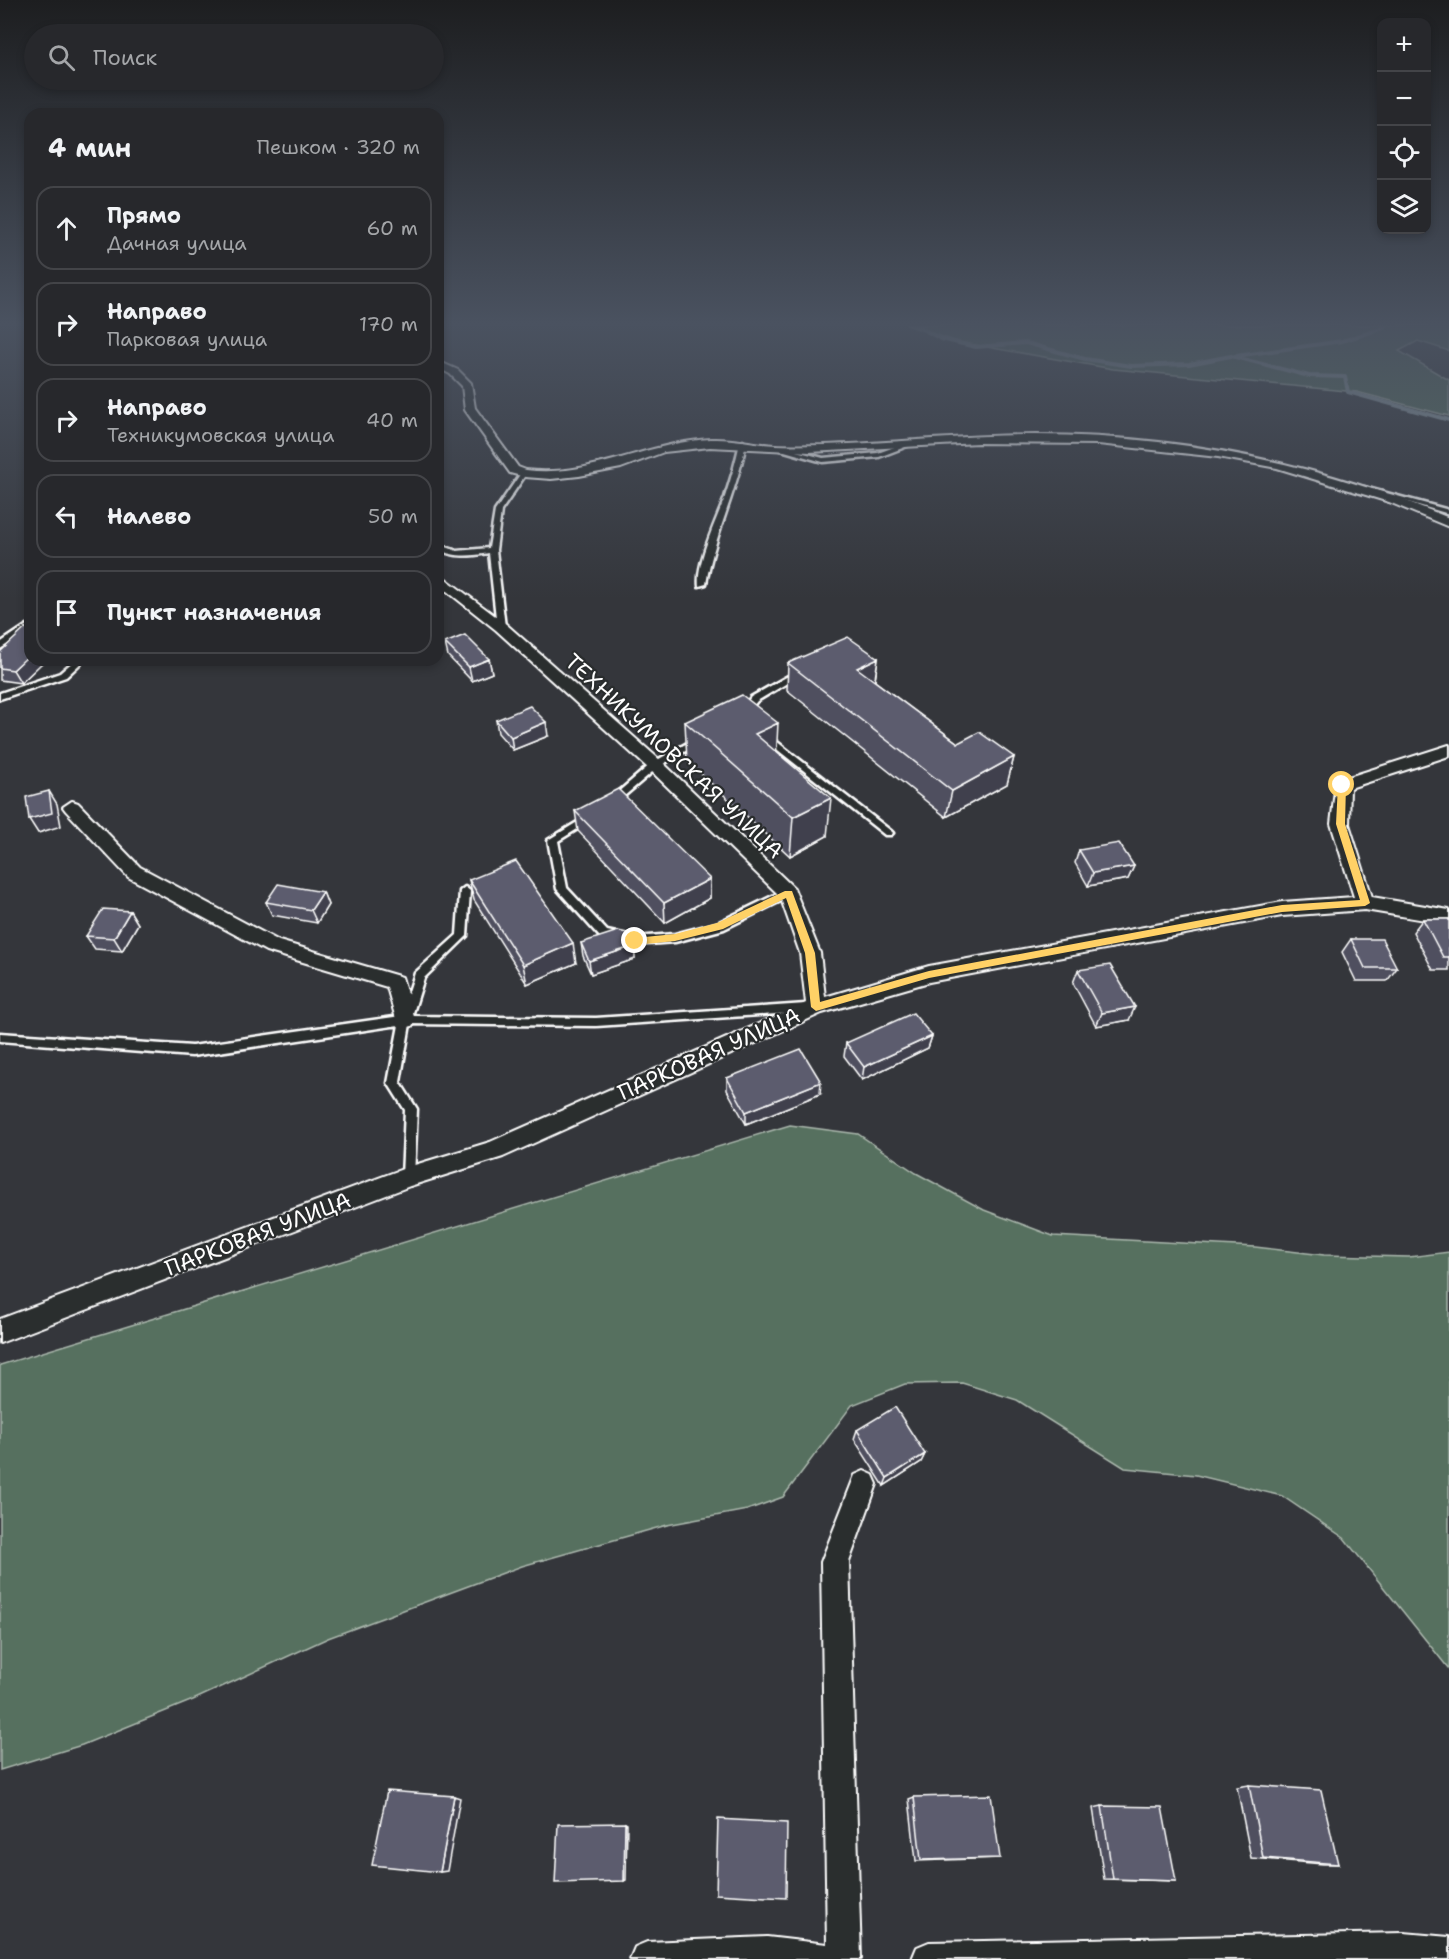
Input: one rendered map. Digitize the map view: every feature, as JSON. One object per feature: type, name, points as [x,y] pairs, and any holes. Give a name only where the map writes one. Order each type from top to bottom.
[{"type":"street","points":[[475,416],[514,470],[523,474],[582,471],[619,465],[658,450],[711,443],[743,443],[784,450],[911,442],[1066,438],[1134,441],[1203,450],[1343,482],[1449,523]]},
{"type":"street","name":"ТЕХНИКУМОВСКАЯ УЛИЦА","points":[[444,582],[501,627],[655,765],[788,893],[810,953],[816,1007]]},
{"type":"street","points":[[1365,903],[1340,824],[1342,785],[1449,750]]},
{"type":"street","points":[[72,807],[134,872],[273,946],[396,982],[405,1020]]},
{"type":"street","name":"ПАРКОВАЯ УЛИЦА","points":[[0,1331],[408,1177],[495,1149],[816,1007],[941,972],[1282,909],[1365,903],[1449,917]]},
{"type":"street","points":[[844,1959],[835,1562],[864,1484]]},
{"type":"street","points":[[929,1959],[1404,1950],[1449,1954]]},
{"type":"street","points":[[647,1959],[767,1954],[822,1959]]},
{"type":"lane","points":[[702,584],[705,558],[740,463],[743,443]]},
{"type":"lane","points":[[501,627],[492,550],[498,511],[523,474]]},
{"type":"lane","points":[[1343,482],[1449,512]]},
{"type":"lane","points":[[444,551],[447,553],[472,554],[492,550]]},
{"type":"lane","points":[[0,646],[24,631]]},
{"type":"lane","points":[[0,696],[63,675],[73,666]]},
{"type":"lane","points":[[731,721],[741,716],[754,699],[812,668]]},
{"type":"lane","points":[[741,716],[750,723]]},
{"type":"lane","points":[[759,730],[888,833]]},
{"type":"lane","points":[[702,738],[655,765],[603,809],[554,840],[562,889],[604,934],[635,941],[675,938],[720,926],[788,893]]},
{"type":"lane","points":[[408,1177],[411,1109],[394,1083],[405,1020],[419,976],[462,936],[465,891]]},
{"type":"lane","points":[[0,1037],[192,1051],[405,1020],[596,1022],[816,1007]]},
{"type":"green space","points":[[790,1125],[858,1134],[916,1173],[984,1210],[1053,1236],[1255,1247],[1324,1255],[1409,1257],[1449,1252],[1449,1669],[1344,1538],[1282,1496],[1196,1475],[1125,1468],[1017,1400],[962,1383],[905,1384],[852,1405],[783,1497],[747,1510],[667,1525],[522,1566],[328,1638],[193,1700],[82,1745],[0,1770],[0,1365]]},
{"type":"building","points":[[24,630],[24,660],[13,670],[0,668],[0,652]]},
{"type":"building","points":[[465,635],[489,659],[469,667],[445,643]]},
{"type":"building","points":[[848,637],[878,658],[857,668],[958,743],[979,732],[1014,757],[952,791],[788,663]]},
{"type":"building","points":[[742,695],[778,723],[755,734],[831,798],[793,817],[685,722]]},
{"type":"building","points":[[530,706],[546,722],[511,737],[496,720]]},
{"type":"building","points":[[618,789],[710,879],[664,903],[575,811]]},
{"type":"building","points":[[49,791],[52,813],[29,819],[26,797]]},
{"type":"building","points":[[1119,843],[1134,866],[1093,873],[1079,850]]},
{"type":"building","points":[[516,861],[573,943],[523,965],[469,880]]},
{"type":"building","points":[[278,884],[323,892],[311,910],[266,902]]},
{"type":"building","points":[[103,909],[130,911],[114,938],[86,936]]},
{"type":"building","points":[[1423,919],[1449,919],[1449,957],[1443,957]]},
{"type":"building","points":[[618,931],[627,933],[634,946],[589,961],[581,943]]},
{"type":"building","points":[[1351,939],[1382,939],[1397,968],[1365,968]]},
{"type":"building","points":[[1110,965],[1135,1007],[1102,1013],[1078,970]]},
{"type":"building","points":[[913,1013],[932,1036],[864,1067],[846,1043]]},
{"type":"building","points":[[801,1049],[821,1082],[746,1112],[727,1078]]},
{"type":"building","points":[[895,1407],[925,1454],[887,1478],[857,1430]]},
{"type":"building","points":[[1249,1785],[1321,1790],[1338,1864],[1263,1858]]},
{"type":"building","points":[[387,1791],[454,1796],[440,1872],[372,1865]]},
{"type":"building","points":[[991,1795],[1000,1858],[921,1860],[914,1797]]},
{"type":"building","points":[[1102,1806],[1162,1807],[1176,1881],[1113,1879]]},
{"type":"building","points":[[718,1819],[787,1823],[786,1898],[716,1894]]},
{"type":"building","points":[[625,1823],[624,1881],[555,1883],[558,1824]]},
{"type":"waterway","points":[[1436,416],[1449,420]]},
{"type":"route","points":[[635,941],[675,938],[720,926],[788,893],[810,953],[816,1007],[929,974],[1282,909],[1365,903],[1340,824],[1342,785]]}]
